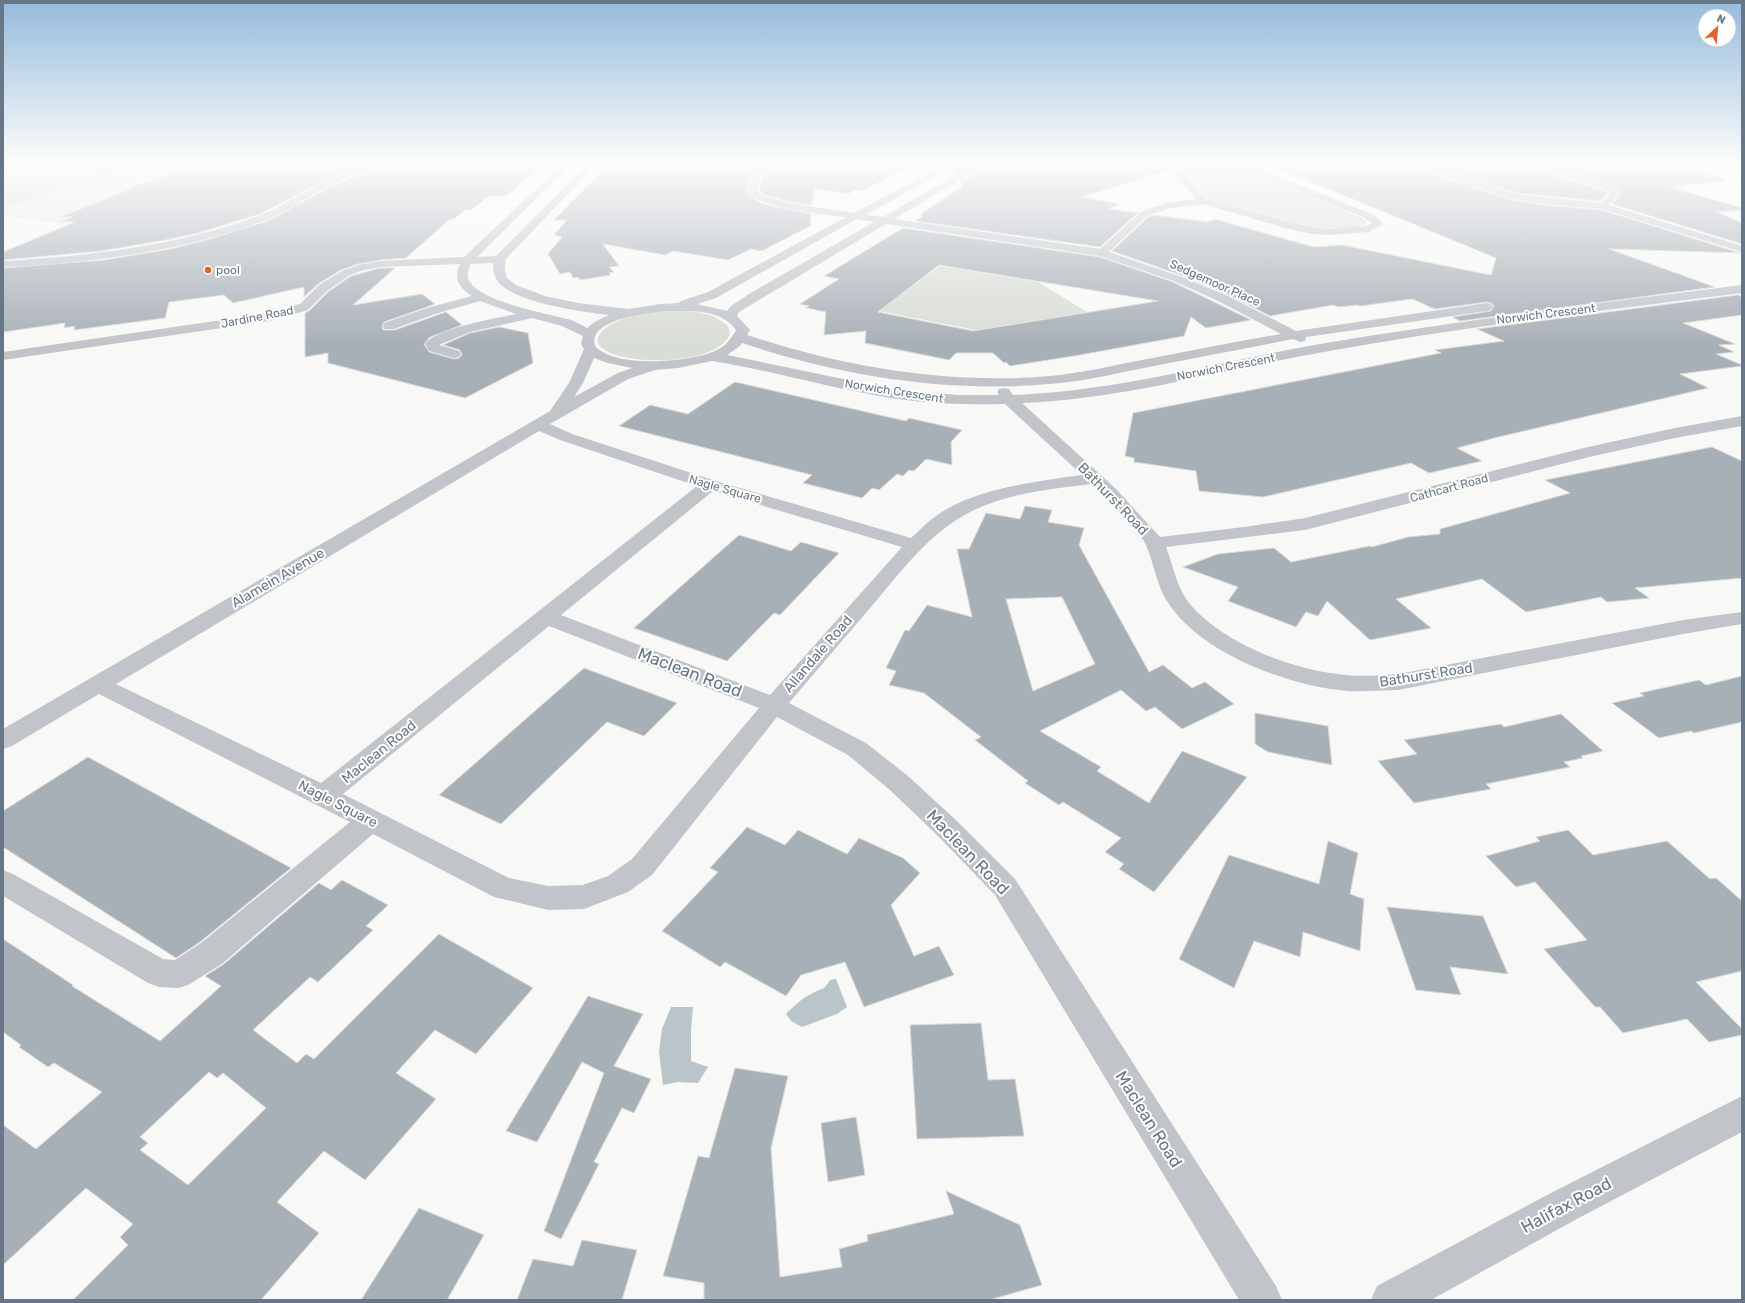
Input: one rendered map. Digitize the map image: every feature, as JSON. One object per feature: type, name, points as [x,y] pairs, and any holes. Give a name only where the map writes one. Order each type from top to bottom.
[{"type":"street","points":[[3,264],[47,262],[101,256],[206,236],[248,223]]},
{"type":"street","points":[[505,223],[466,260],[462,271],[462,279],[468,289],[481,297],[569,324],[589,334]]},
{"type":"street","points":[[535,223],[499,260],[498,271],[503,281],[517,290],[561,304],[592,310],[629,313]]},
{"type":"street","points":[[670,307],[693,307],[713,310],[730,316],[739,322],[743,330],[741,338],[731,348],[712,357],[684,364],[652,366],[607,360],[591,350],[587,342],[589,334],[597,326],[604,322],[629,313],[692,303],[712,296],[844,223]]},
{"type":"street","points":[[730,316],[735,309],[743,303],[878,223]]},
{"type":"street","name":"Sedgemoor Place","points":[[902,223],[1102,253],[1178,280],[1224,299],[1318,349]]},
{"type":"street","points":[[1102,253],[1135,223]]},
{"type":"street","points":[[1277,223],[1312,231],[1331,232],[1361,230],[1374,227],[1378,224],[1377,223]]},
{"type":"street","points":[[1658,223],[1742,249]]},
{"type":"street","name":"Jardine Road","points":[[3,356],[270,317],[304,307],[323,288],[346,273],[362,267],[397,262],[499,260]]},
{"type":"street","points":[[1657,289],[1678,297]]},
{"type":"street","name":"Norwich Crescent","points":[[712,357],[757,364],[867,389],[910,396],[956,400],[1009,400],[1095,393],[1318,349],[1505,319],[1742,289]]},
{"type":"street","points":[[389,326],[431,311],[481,297]]},
{"type":"street","name":"Norwich Crescent","points":[[741,338],[783,352],[885,374],[921,379],[997,383],[1050,380],[1091,374],[1295,336],[1502,305]]},
{"type":"street","points":[[1479,308],[1505,319]]},
{"type":"street","points":[[454,354],[434,348],[432,344],[473,328],[534,314]]},
{"type":"street","name":"Alamein Avenue","points":[[546,421],[570,393],[591,350]]},
{"type":"street","name":"Alamein Avenue","points":[[3,740],[604,386],[623,376],[652,366]]},
{"type":"street","name":"Bathurst Road","points":[[997,383],[1009,400],[1094,478],[1140,524],[1155,543],[1169,586],[1183,608],[1205,630],[1231,646],[1269,664],[1325,680],[1367,684],[1398,682],[1683,627],[1742,618]]},
{"type":"street","name":"Nagle Square","points":[[546,421],[572,440],[710,485],[914,545]]},
{"type":"street","name":"Cathcart Road","points":[[1155,543],[1244,534],[1305,524],[1588,452],[1675,433],[1742,421]]},
{"type":"street","name":"Allandale Road","points":[[584,897],[618,884],[642,867],[774,705],[914,545],[943,519],[965,507],[992,497],[1039,486],[1094,478]]},
{"type":"street","name":"Maclean Road","points":[[323,796],[710,485]]},
{"type":"street","name":"Maclean Road","points":[[546,617],[774,705],[857,749],[899,783],[948,829],[1005,887],[1262,1300]]},
{"type":"street","name":"Nagle Square","points":[[98,684],[371,820],[504,889],[548,898],[584,897]]},
{"type":"street","points":[[3,882],[159,973],[179,974],[212,953],[371,820]]},
{"type":"street","name":"Halifax Road","points":[[1391,1300],[1562,1207],[1742,1113]]},
{"type":"shaded area","points":[[54,223],[103,223],[88,228]]},
{"type":"shaded area","points":[[1289,223],[1366,223],[1352,228],[1311,229]]},
{"type":"shaded area","points":[[940,266],[1038,282],[1087,312],[976,330],[879,311]]},
{"type":"shaded area","points":[[672,311],[692,312],[712,316],[728,326],[730,332],[729,336],[714,350],[692,357],[667,360],[641,360],[618,356],[603,349],[598,339],[607,327],[622,319],[647,313]]},
{"type":"shaded area","points":[[836,979],[847,1007],[837,1014],[802,1027],[791,1021],[786,1014],[795,1005],[807,996],[824,988],[830,980]]},
{"type":"shaded area","points":[[671,1007],[693,1007],[691,1061],[708,1067],[698,1083],[678,1082],[663,1085],[659,1052],[662,1029]]},
{"type":"building","points":[[73,223],[231,223],[198,233],[166,240],[101,251],[3,260],[3,252]]},
{"type":"building","points":[[262,223],[446,223],[406,258],[380,260],[358,264],[341,270],[318,284],[304,297],[304,287],[233,303],[224,295],[169,302],[165,318],[74,330],[75,326],[64,328],[65,323],[3,332],[3,268],[104,260],[170,249],[203,241]]},
{"type":"building","points":[[565,223],[810,223],[810,226],[762,251],[751,249],[728,260],[673,251],[665,255],[603,244],[619,266],[609,267],[614,272],[609,273],[611,275],[580,280],[578,277],[573,278],[570,272],[560,274],[548,254],[562,237],[554,235]]},
{"type":"building","points":[[928,223],[1127,223],[1100,247]]},
{"type":"building","points":[[1142,223],[1228,223],[1314,247],[1342,245],[1491,275],[1496,258],[1411,223],[1643,223],[1740,253],[1609,249],[1715,287],[1460,321],[1453,317],[1491,311],[1494,306],[1487,302],[1435,309],[1412,299],[1360,306],[1338,307],[1333,305],[1270,316],[1229,295],[1183,276],[1112,251]]},
{"type":"building","points":[[1673,223],[1742,223],[1742,244]]},
{"type":"building","points":[[903,228],[1100,257],[1173,282],[1251,320],[1206,328],[1191,317],[1184,336],[1010,366],[1006,362],[1004,363],[993,353],[956,353],[949,360],[865,343],[866,331],[824,335],[826,312],[806,308],[809,306],[800,304],[839,279],[824,276]],"holes":[[[939,265],[1158,301],[973,331],[878,312]]]},
{"type":"building","points":[[380,268],[395,268],[353,305],[422,294],[435,304],[384,322],[382,326],[383,330],[395,330],[446,312],[462,325],[430,337],[424,344],[429,352],[454,359],[459,358],[462,355],[460,350],[443,345],[470,333],[499,327],[528,333],[533,363],[465,398],[328,363],[328,353],[305,357],[305,313],[309,311],[328,292],[351,276]]},
{"type":"building","points":[[1738,295],[1742,297],[1742,315],[1683,323],[1735,344],[1719,345],[1734,352],[1716,354],[1742,366],[1680,374],[1708,388],[1457,448],[1482,461],[1429,473],[1411,463],[1263,497],[1199,491],[1196,471],[1134,462],[1134,458],[1125,456],[1133,413],[1441,353],[1435,350],[1504,341],[1477,329]]},
{"type":"building","points":[[735,382],[906,421],[909,418],[962,430],[951,442],[952,465],[926,459],[914,471],[909,470],[903,476],[897,474],[879,490],[872,488],[862,498],[803,483],[812,475],[619,426],[650,405],[688,414]]},
{"type":"building","points":[[1712,447],[1742,461],[1742,578],[1635,588],[1649,598],[1607,602],[1601,597],[1526,612],[1482,579],[1396,599],[1431,628],[1370,640],[1327,601],[1318,616],[1306,612],[1296,627],[1228,601],[1238,587],[1183,567],[1218,554],[1274,548],[1291,562],[1370,546],[1372,547],[1408,537],[1440,534],[1440,529],[1570,493],[1545,480]]},
{"type":"building","points":[[1025,506],[1052,510],[1048,522],[1084,528],[1079,545],[1149,672],[1163,665],[1192,688],[1205,682],[1234,704],[1182,729],[1155,707],[1146,711],[1121,690],[1040,731],[1101,767],[1097,771],[1149,803],[1182,751],[1247,777],[1154,892],[1119,869],[1124,864],[1105,852],[1121,838],[1063,802],[1059,805],[1025,783],[1028,781],[975,740],[981,737],[924,693],[889,685],[896,671],[886,668],[905,630],[909,631],[927,605],[972,617],[957,549],[969,549],[986,513],[1020,519]],"holes":[[[1062,597],[1095,664],[1033,691],[1006,599]]]},
{"type":"building","points":[[739,535],[791,551],[801,542],[839,553],[780,615],[774,613],[727,661],[634,628]]},
{"type":"building","points":[[584,668],[677,703],[644,736],[607,722],[501,824],[439,795]]},
{"type":"building","points":[[1742,676],[1742,722],[1694,733],[1691,731],[1659,738],[1612,703],[1644,696],[1640,693],[1699,680],[1706,685]]},
{"type":"building","points":[[1255,713],[1328,726],[1332,765],[1268,752],[1255,744]]},
{"type":"building","points":[[1561,714],[1603,751],[1581,756],[1583,758],[1564,762],[1570,767],[1486,784],[1491,789],[1414,803],[1378,761],[1417,754],[1404,740],[1501,724],[1504,727]]},
{"type":"building","points":[[88,757],[291,868],[200,942],[176,958],[3,847],[3,811]]},
{"type":"building","points":[[747,827],[785,845],[798,830],[847,854],[859,838],[903,858],[920,873],[891,905],[914,956],[939,946],[954,975],[864,1007],[845,962],[801,975],[786,996],[725,962],[720,967],[662,931],[718,872],[710,868]]},
{"type":"building","points":[[1568,830],[1593,855],[1667,841],[1710,879],[1716,878],[1742,901],[1742,971],[1696,982],[1742,1029],[1742,1035],[1709,1042],[1687,1019],[1623,1033],[1600,1007],[1595,1007],[1544,949],[1587,940],[1535,882],[1516,887],[1486,856],[1540,841],[1536,837]]},
{"type":"building","points":[[1328,841],[1358,853],[1350,894],[1364,899],[1360,951],[1303,932],[1300,957],[1254,941],[1234,988],[1179,959],[1229,855],[1319,884]]},
{"type":"building","points":[[342,880],[388,905],[366,926],[373,930],[318,982],[310,977],[253,1030],[297,1063],[306,1054],[314,1059],[439,934],[533,988],[476,1054],[435,1030],[396,1073],[436,1099],[365,1180],[324,1151],[277,1202],[319,1233],[261,1300],[73,1300],[128,1245],[120,1237],[133,1224],[86,1188],[3,1265],[3,1125],[36,1149],[102,1092],[54,1063],[48,1067],[19,1047],[21,1045],[3,1032],[3,939],[73,985],[72,986],[160,1041],[221,986],[205,976],[224,964],[319,883],[331,890]],"holes":[[[209,1072],[217,1078],[223,1073],[266,1108],[188,1185],[140,1150],[148,1143],[140,1137]]]},
{"type":"building","points":[[1387,907],[1483,916],[1508,974],[1450,967],[1461,995],[1416,990]]},
{"type":"building","points":[[588,996],[643,1014],[614,1066],[651,1079],[634,1113],[622,1108],[594,1162],[599,1164],[561,1239],[544,1231],[604,1073],[582,1062],[537,1142],[506,1131]]},
{"type":"building","points":[[981,1023],[988,1080],[1015,1079],[1024,1136],[917,1139],[910,1025]]},
{"type":"building","points":[[735,1068],[788,1076],[771,1148],[780,1277],[842,1267],[839,1249],[868,1241],[867,1235],[954,1214],[946,1191],[1020,1225],[1042,1285],[989,1300],[704,1300],[704,1283],[663,1276],[698,1156],[709,1158]]},
{"type":"building","points":[[856,1117],[865,1175],[828,1182],[821,1123]]},
{"type":"building","points":[[419,1208],[484,1235],[447,1300],[361,1300]]},
{"type":"building","points":[[582,1240],[637,1250],[622,1300],[517,1300],[533,1259],[573,1266]]},
{"type":"place","name":"pool","points":[[208,270]]}]
